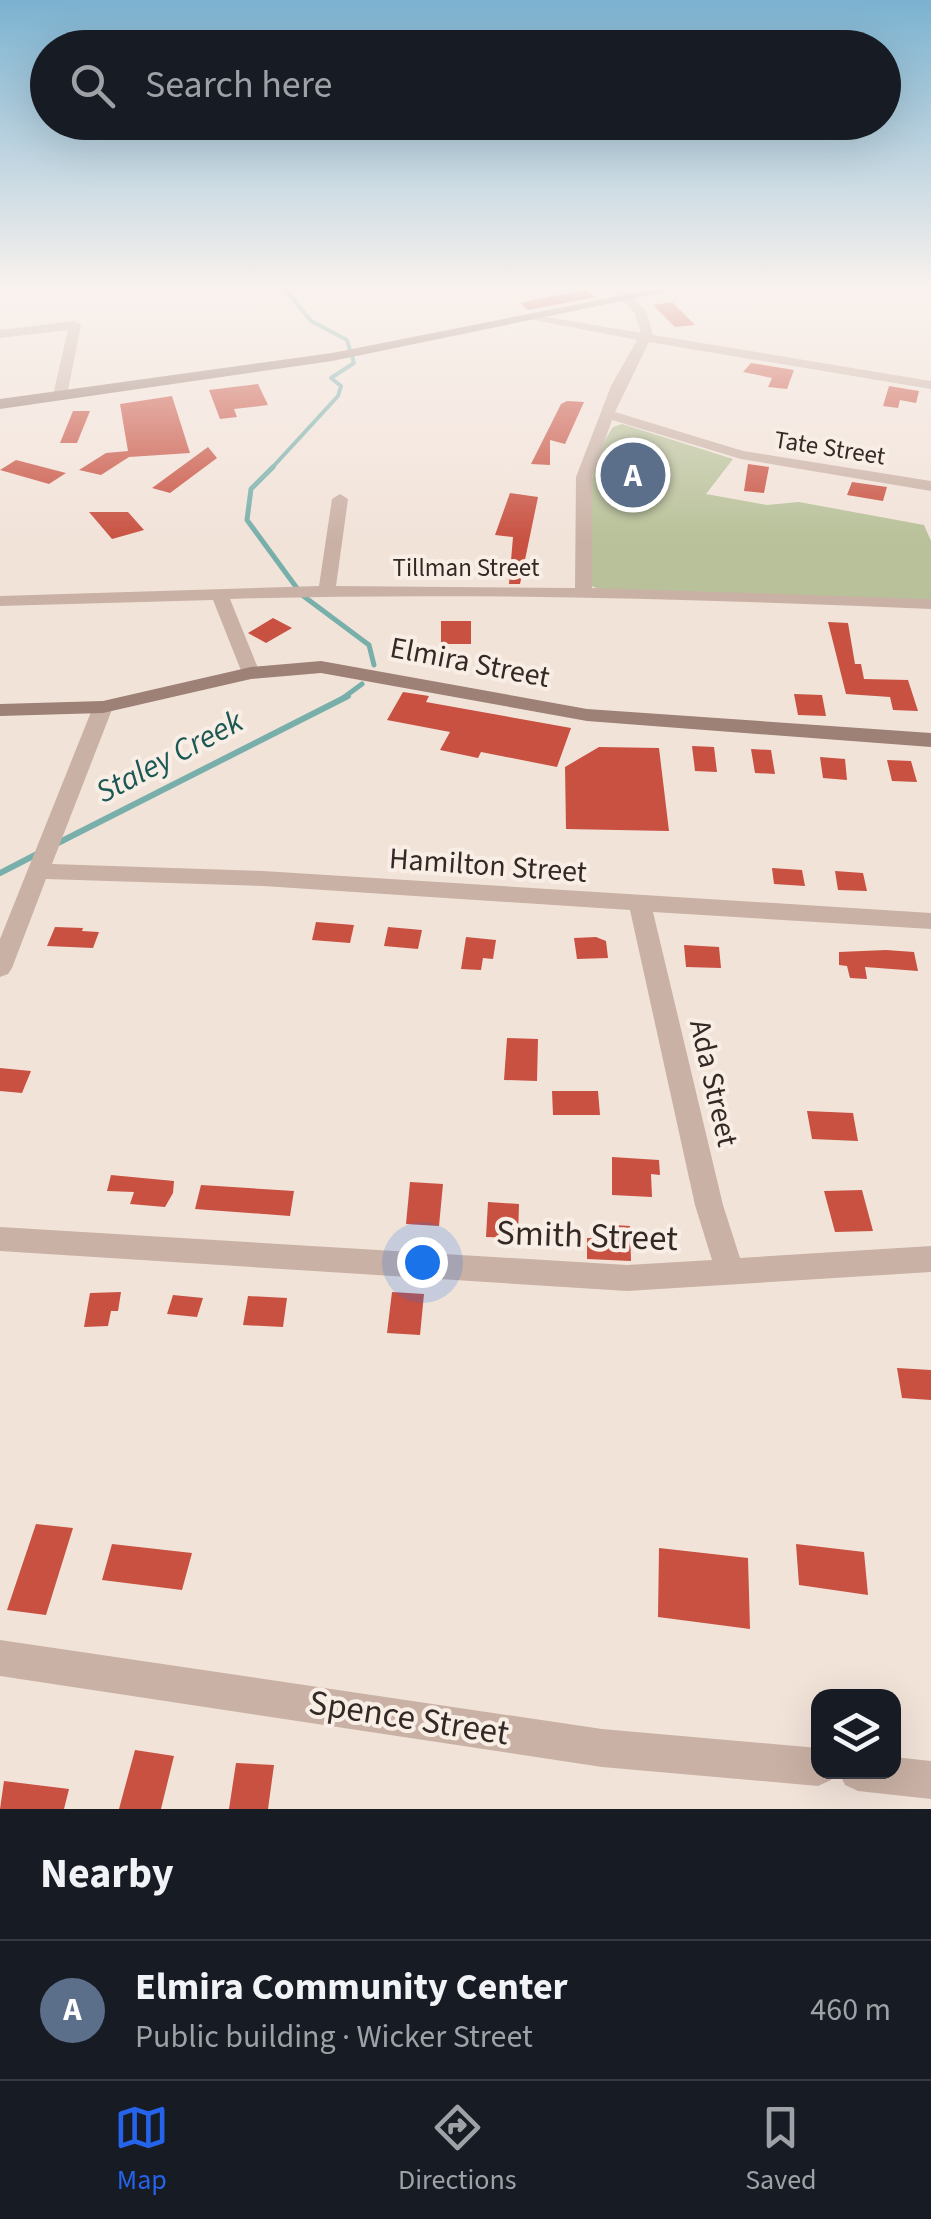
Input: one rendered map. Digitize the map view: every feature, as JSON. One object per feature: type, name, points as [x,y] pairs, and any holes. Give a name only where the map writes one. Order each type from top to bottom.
[{"type":"street","points":[[60,395],[65,372]]},
{"type":"street","points":[[0,404],[222,372]]},
{"type":"street","points":[[583,593],[584,476],[626,372]]},
{"type":"street","points":[[853,372],[931,385]]},
{"type":"street","name":"Tate Street","points":[[607,414],[742,456],[931,486]]},
{"type":"street","points":[[327,591],[340,499]]},
{"type":"street","name":"Tillman Street","points":[[0,601],[327,591],[583,593],[931,604]]},
{"type":"street","points":[[220,594],[250,673]]},
{"type":"street","name":"Elmira Street","points":[[0,710],[103,708],[250,673],[320,667],[586,716],[931,740]]},
{"type":"street","points":[[0,968],[103,708]]},
{"type":"street","name":"Hamilton Street","points":[[40,871],[161,873],[641,907],[931,921]]},
{"type":"street","name":"Ada Street","points":[[641,907],[709,1205],[730,1272]]},
{"type":"street","name":"Smith Street","points":[[0,1239],[626,1278],[931,1259]]},
{"type":"street","name":"Spence Street","points":[[0,1658],[602,1748],[811,1766]]},
{"type":"street","points":[[901,1777],[931,1780]]},
{"type":"green space","points":[[622,424],[733,459],[706,494],[767,505],[799,502],[924,525],[931,541],[931,602],[601,590],[589,585],[591,483],[603,445],[613,427]]},
{"type":"building","points":[[745,372],[793,372],[787,389],[768,387],[772,378]]},
{"type":"building","points":[[258,384],[268,405],[234,409],[237,417],[220,419],[209,390]]},
{"type":"building","points":[[889,386],[919,391],[916,403],[900,400],[898,408],[883,406]]},
{"type":"building","points":[[172,396],[190,453],[129,457],[101,475],[79,470],[106,453],[128,451],[120,404]]},
{"type":"building","points":[[584,402],[565,444],[550,440],[550,465],[531,464],[561,404]]},
{"type":"building","points":[[73,411],[90,411],[77,443],[60,443]]},
{"type":"building","points":[[208,447],[217,458],[170,493],[152,488]]},
{"type":"building","points":[[16,460],[66,473],[49,484],[0,470]]},
{"type":"building","points":[[748,464],[769,467],[764,493],[744,491]]},
{"type":"building","points":[[617,467],[637,469],[634,491],[606,488]]},
{"type":"building","points":[[852,482],[887,487],[883,501],[847,495]]},
{"type":"building","points":[[510,493],[538,497],[520,584],[509,584],[513,537],[495,535]]},
{"type":"building","points":[[89,512],[128,512],[144,530],[112,539]]},
{"type":"building","points":[[273,618],[292,628],[266,643],[248,633]]},
{"type":"building","points":[[441,621],[471,621],[471,644],[441,644]]},
{"type":"building","points":[[828,622],[848,623],[855,664],[861,664],[864,679],[908,680],[918,711],[893,710],[890,697],[846,694]]},
{"type":"building","points":[[403,692],[429,696],[426,702],[571,728],[557,767],[481,752],[478,758],[440,750],[450,732],[387,720]]},
{"type":"building","points":[[794,694],[822,695],[826,716],[798,715]]},
{"type":"building","points":[[692,746],[714,747],[717,772],[695,771]]},
{"type":"building","points":[[599,747],[659,748],[669,831],[566,829],[565,767]]},
{"type":"building","points":[[751,749],[771,750],[775,774],[755,773]]},
{"type":"building","points":[[820,757],[845,759],[847,780],[823,778]]},
{"type":"building","points":[[887,760],[911,761],[917,782],[892,781]]},
{"type":"building","points":[[772,868],[802,870],[805,886],[774,884]]},
{"type":"building","points":[[835,871],[863,873],[867,891],[838,890]]},
{"type":"building","points":[[316,922],[354,925],[350,943],[312,940]]},
{"type":"building","points":[[55,927],[99,932],[93,948],[47,946]]},
{"type":"building","points":[[388,927],[422,930],[418,949],[384,946]]},
{"type":"building","points":[[466,937],[496,940],[493,959],[483,958],[481,970],[461,969]]},
{"type":"building","points":[[596,937],[606,941],[608,958],[577,959],[574,938]]},
{"type":"building","points":[[684,945],[719,947],[721,968],[686,967]]},
{"type":"building","points":[[839,952],[914,952],[918,971],[865,967],[867,979],[850,978],[847,966],[839,965]]},
{"type":"building","points":[[507,1038],[538,1039],[537,1081],[504,1080]]},
{"type":"building","points":[[0,1068],[31,1071],[22,1093],[0,1091]]},
{"type":"building","points":[[552,1091],[598,1091],[600,1115],[553,1115]]},
{"type":"building","points":[[807,1111],[853,1113],[858,1141],[812,1139]]},
{"type":"building","points":[[612,1157],[659,1160],[660,1175],[651,1174],[652,1197],[612,1195]]},
{"type":"building","points":[[111,1175],[174,1181],[173,1193],[165,1207],[130,1204],[134,1192],[107,1191]]},
{"type":"building","points":[[410,1182],[443,1184],[439,1226],[406,1224]]},
{"type":"building","points":[[201,1185],[294,1191],[290,1216],[195,1209]]},
{"type":"building","points":[[862,1190],[873,1231],[835,1232],[824,1191]]},
{"type":"building","points":[[488,1202],[519,1204],[518,1238],[486,1237]]},
{"type":"building","points":[[598,1224],[630,1226],[631,1261],[587,1259],[587,1238],[598,1238]]},
{"type":"building","points":[[121,1292],[118,1311],[111,1311],[108,1326],[84,1327],[90,1293]]},
{"type":"building","points":[[392,1292],[424,1294],[420,1335],[387,1333]]},
{"type":"building","points":[[173,1295],[203,1298],[197,1317],[167,1314]]},
{"type":"building","points":[[248,1296],[287,1298],[283,1327],[243,1325]]},
{"type":"building","points":[[897,1368],[931,1370],[931,1400],[902,1398]]},
{"type":"building","points":[[36,1524],[73,1528],[46,1615],[7,1610]]},
{"type":"building","points":[[112,1544],[192,1553],[182,1590],[102,1580]]},
{"type":"building","points":[[796,1544],[864,1552],[868,1595],[799,1585]]},
{"type":"building","points":[[659,1548],[748,1558],[750,1629],[658,1617]]},
{"type":"building","points":[[135,1750],[174,1756],[161,1809],[119,1809]]},
{"type":"building","points":[[236,1763],[274,1765],[268,1809],[229,1809]]},
{"type":"building","points":[[4,1781],[69,1789],[64,1809],[0,1809]]},
{"type":"waterway","name":"Staley Creek","points":[[270,470],[338,396],[341,386],[331,378],[340,372]]},
{"type":"waterway","name":"Staley Creek","points":[[270,470],[273,467]]},
{"type":"waterway","name":"Staley Creek","points":[[270,470],[251,489],[247,520],[302,595],[369,645],[374,665]]},
{"type":"waterway","name":"Staley Creek","points":[[343,698],[362,684]]},
{"type":"waterway","name":"Staley Creek","points":[[54,845],[348,696]]},
{"type":"waterway","name":"Staley Creek","points":[[0,873],[39,853]]},
{"type":"place","name":"Elmira Community Center","points":[[633,475]]}]
